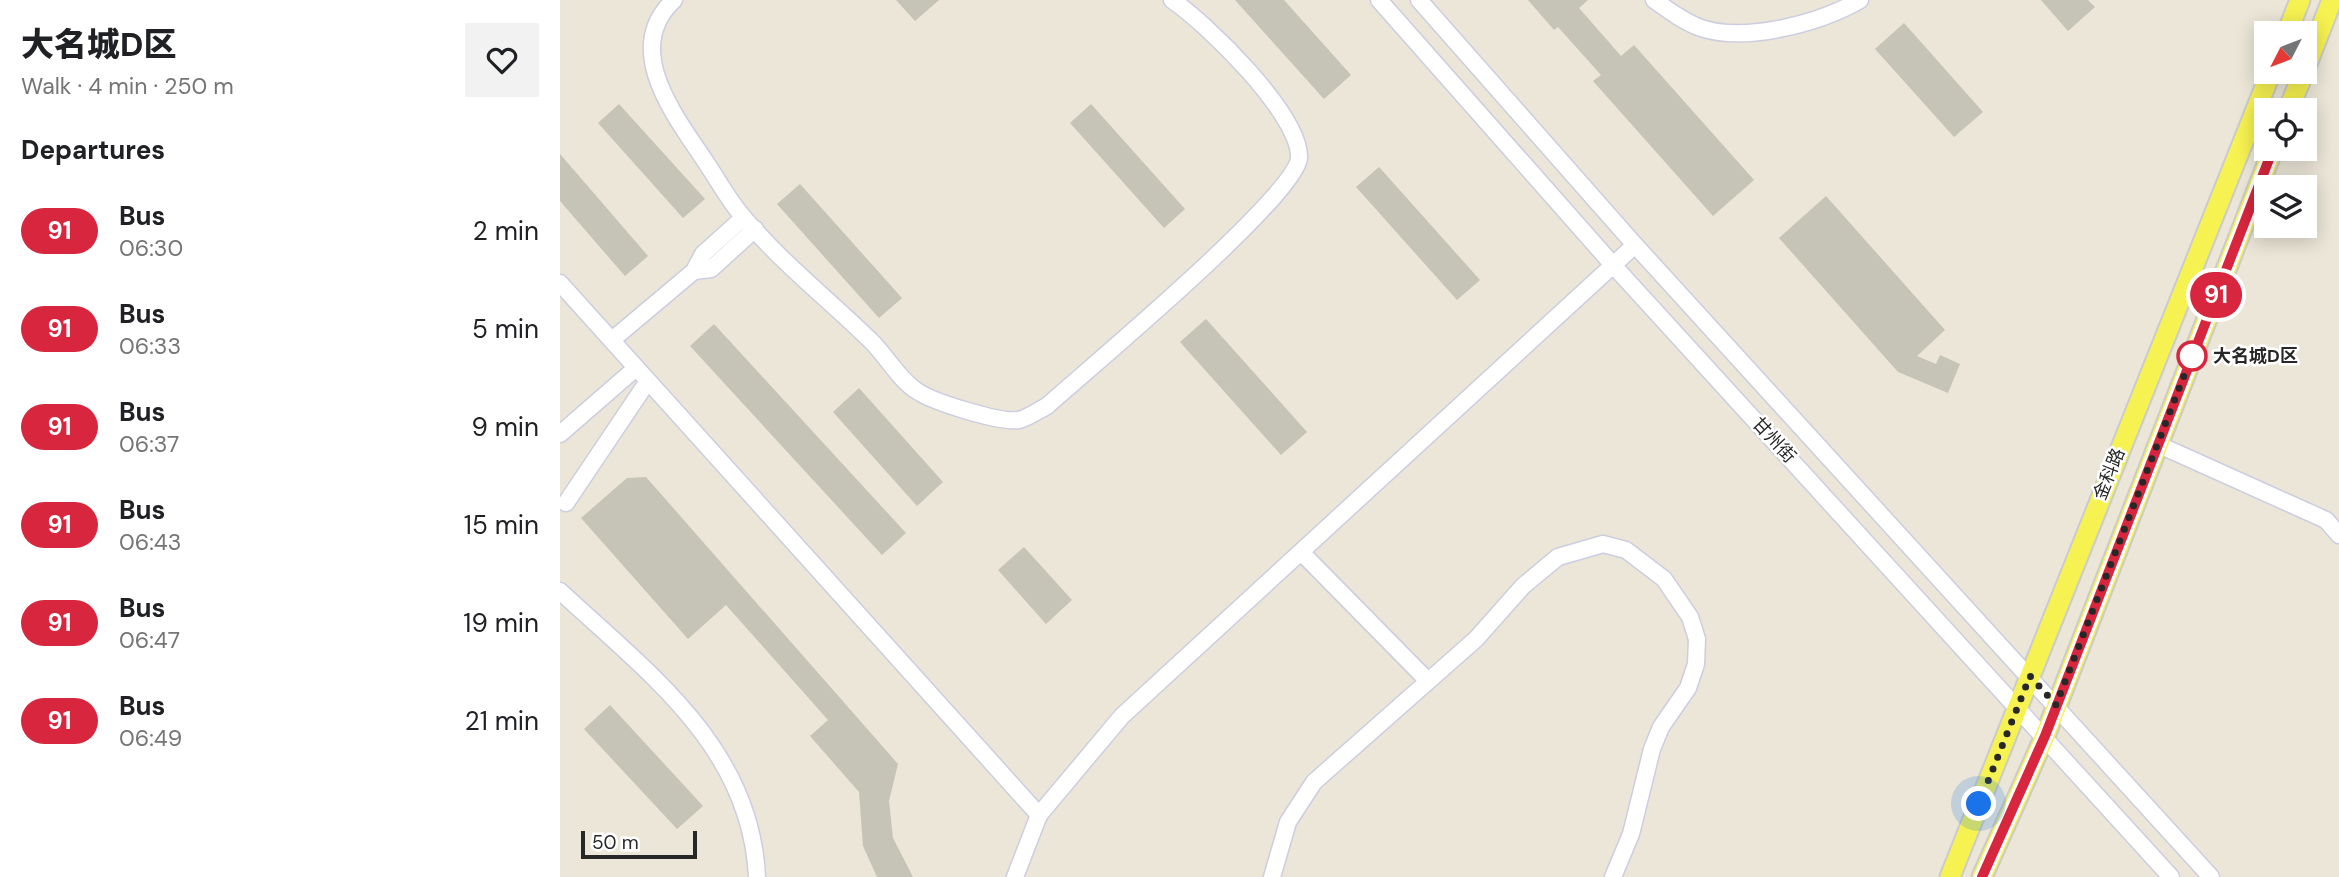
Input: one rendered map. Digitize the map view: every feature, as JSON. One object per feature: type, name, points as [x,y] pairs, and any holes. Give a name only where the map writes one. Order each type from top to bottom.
[{"type":"main road","points":[[2292,21],[2300,0]]},
{"type":"main road","points":[[2317,42],[2333,8]]},
{"type":"main road","name":"金科路","points":[[1950,877],[2019,707],[2097,501],[2266,84]]},
{"type":"main road","name":"金科路","points":[[1982,877],[2045,736],[2268,161]]},
{"type":"street","points":[[674,0],[660,18],[654,42],[653,66],[659,89],[743,218],[822,298],[871,341],[916,391],[968,412],[1018,420],[1047,406],[1241,231],[1285,185],[1299,159],[1294,135],[1272,99],[1194,15],[1172,0]]},
{"type":"street","name":"甘州街","points":[[1379,0],[1613,265],[2019,707],[2171,877]]},
{"type":"street","name":"甘州街","points":[[1419,0],[1635,245],[2211,877]]},
{"type":"street","points":[[1654,0],[1702,28],[1742,34],[1799,24],[1839,12],[1860,0]]},
{"type":"street","points":[[612,340],[694,271],[703,254],[743,218]]},
{"type":"street","points":[[694,271],[711,269],[755,229]]},
{"type":"street","points":[[1015,877],[1039,815],[1122,716],[1635,245]]},
{"type":"street","points":[[560,283],[1039,815]]},
{"type":"street","points":[[560,434],[636,368]]},
{"type":"street","points":[[566,503],[648,381]]},
{"type":"street","points":[[2157,444],[2326,520],[2339,535]]},
{"type":"street","points":[[1272,877],[1288,822],[1314,782],[1476,639],[1523,586],[1558,557],[1603,544],[1626,550],[1664,579],[1690,617],[1697,639],[1696,664],[1688,688],[1661,727],[1652,749],[1631,834],[1613,877]]},
{"type":"street","points":[[1301,552],[1428,681]]},
{"type":"street","points":[[560,591],[656,680],[706,734],[733,777],[756,856],[757,877]]},
{"type":"building","points":[[896,0],[939,0],[915,21]]},
{"type":"building","points":[[1235,0],[1284,0],[1351,75],[1324,99]]},
{"type":"building","points":[[1528,0],[1588,0],[1579,8],[1621,56],[1634,45],[1754,180],[1713,216],[1593,81],[1601,75],[1558,27],[1554,30]]},
{"type":"building","points":[[2041,0],[2088,0],[2095,7],[2068,31]]},
{"type":"building","points":[[1904,23],[1983,112],[1954,137],[1875,49]]},
{"type":"building","points":[[619,104],[705,199],[683,218],[598,123]]},
{"type":"building","points":[[1091,104],[1185,209],[1164,228],[1070,123]]},
{"type":"building","points":[[560,154],[648,256],[625,276],[560,201]]},
{"type":"building","points":[[1379,167],[1480,280],[1457,300],[1356,187]]},
{"type":"building","points":[[800,184],[902,298],[879,318],[777,204]]},
{"type":"building","points":[[1826,196],[1945,330],[1917,356],[1936,364],[1940,355],[1960,364],[1948,393],[1898,372],[1779,238]]},
{"type":"building","points":[[1206,319],[1307,432],[1281,455],[1180,342]]},
{"type":"building","points":[[714,324],[906,533],[882,555],[690,346]]},
{"type":"building","points":[[859,388],[943,482],[917,506],[833,412]]},
{"type":"building","points":[[646,477],[898,764],[889,801],[893,838],[913,877],[877,877],[863,846],[859,792],[810,736],[828,720],[726,605],[688,639],[581,518],[627,478]]},
{"type":"building","points":[[1024,547],[1072,600],[1046,624],[998,570]]},
{"type":"building","points":[[610,705],[703,806],[677,829],[584,729]]},
{"type":"bus line","name":"91","points":[[1982,877],[2045,736],[2268,161]]},
{"type":"place","name":"大名城D区","points":[[2192,356]]},
{"type":"route","points":[[1979,804],[2030,676],[2056,705],[2196,345],[2192,356]]}]
